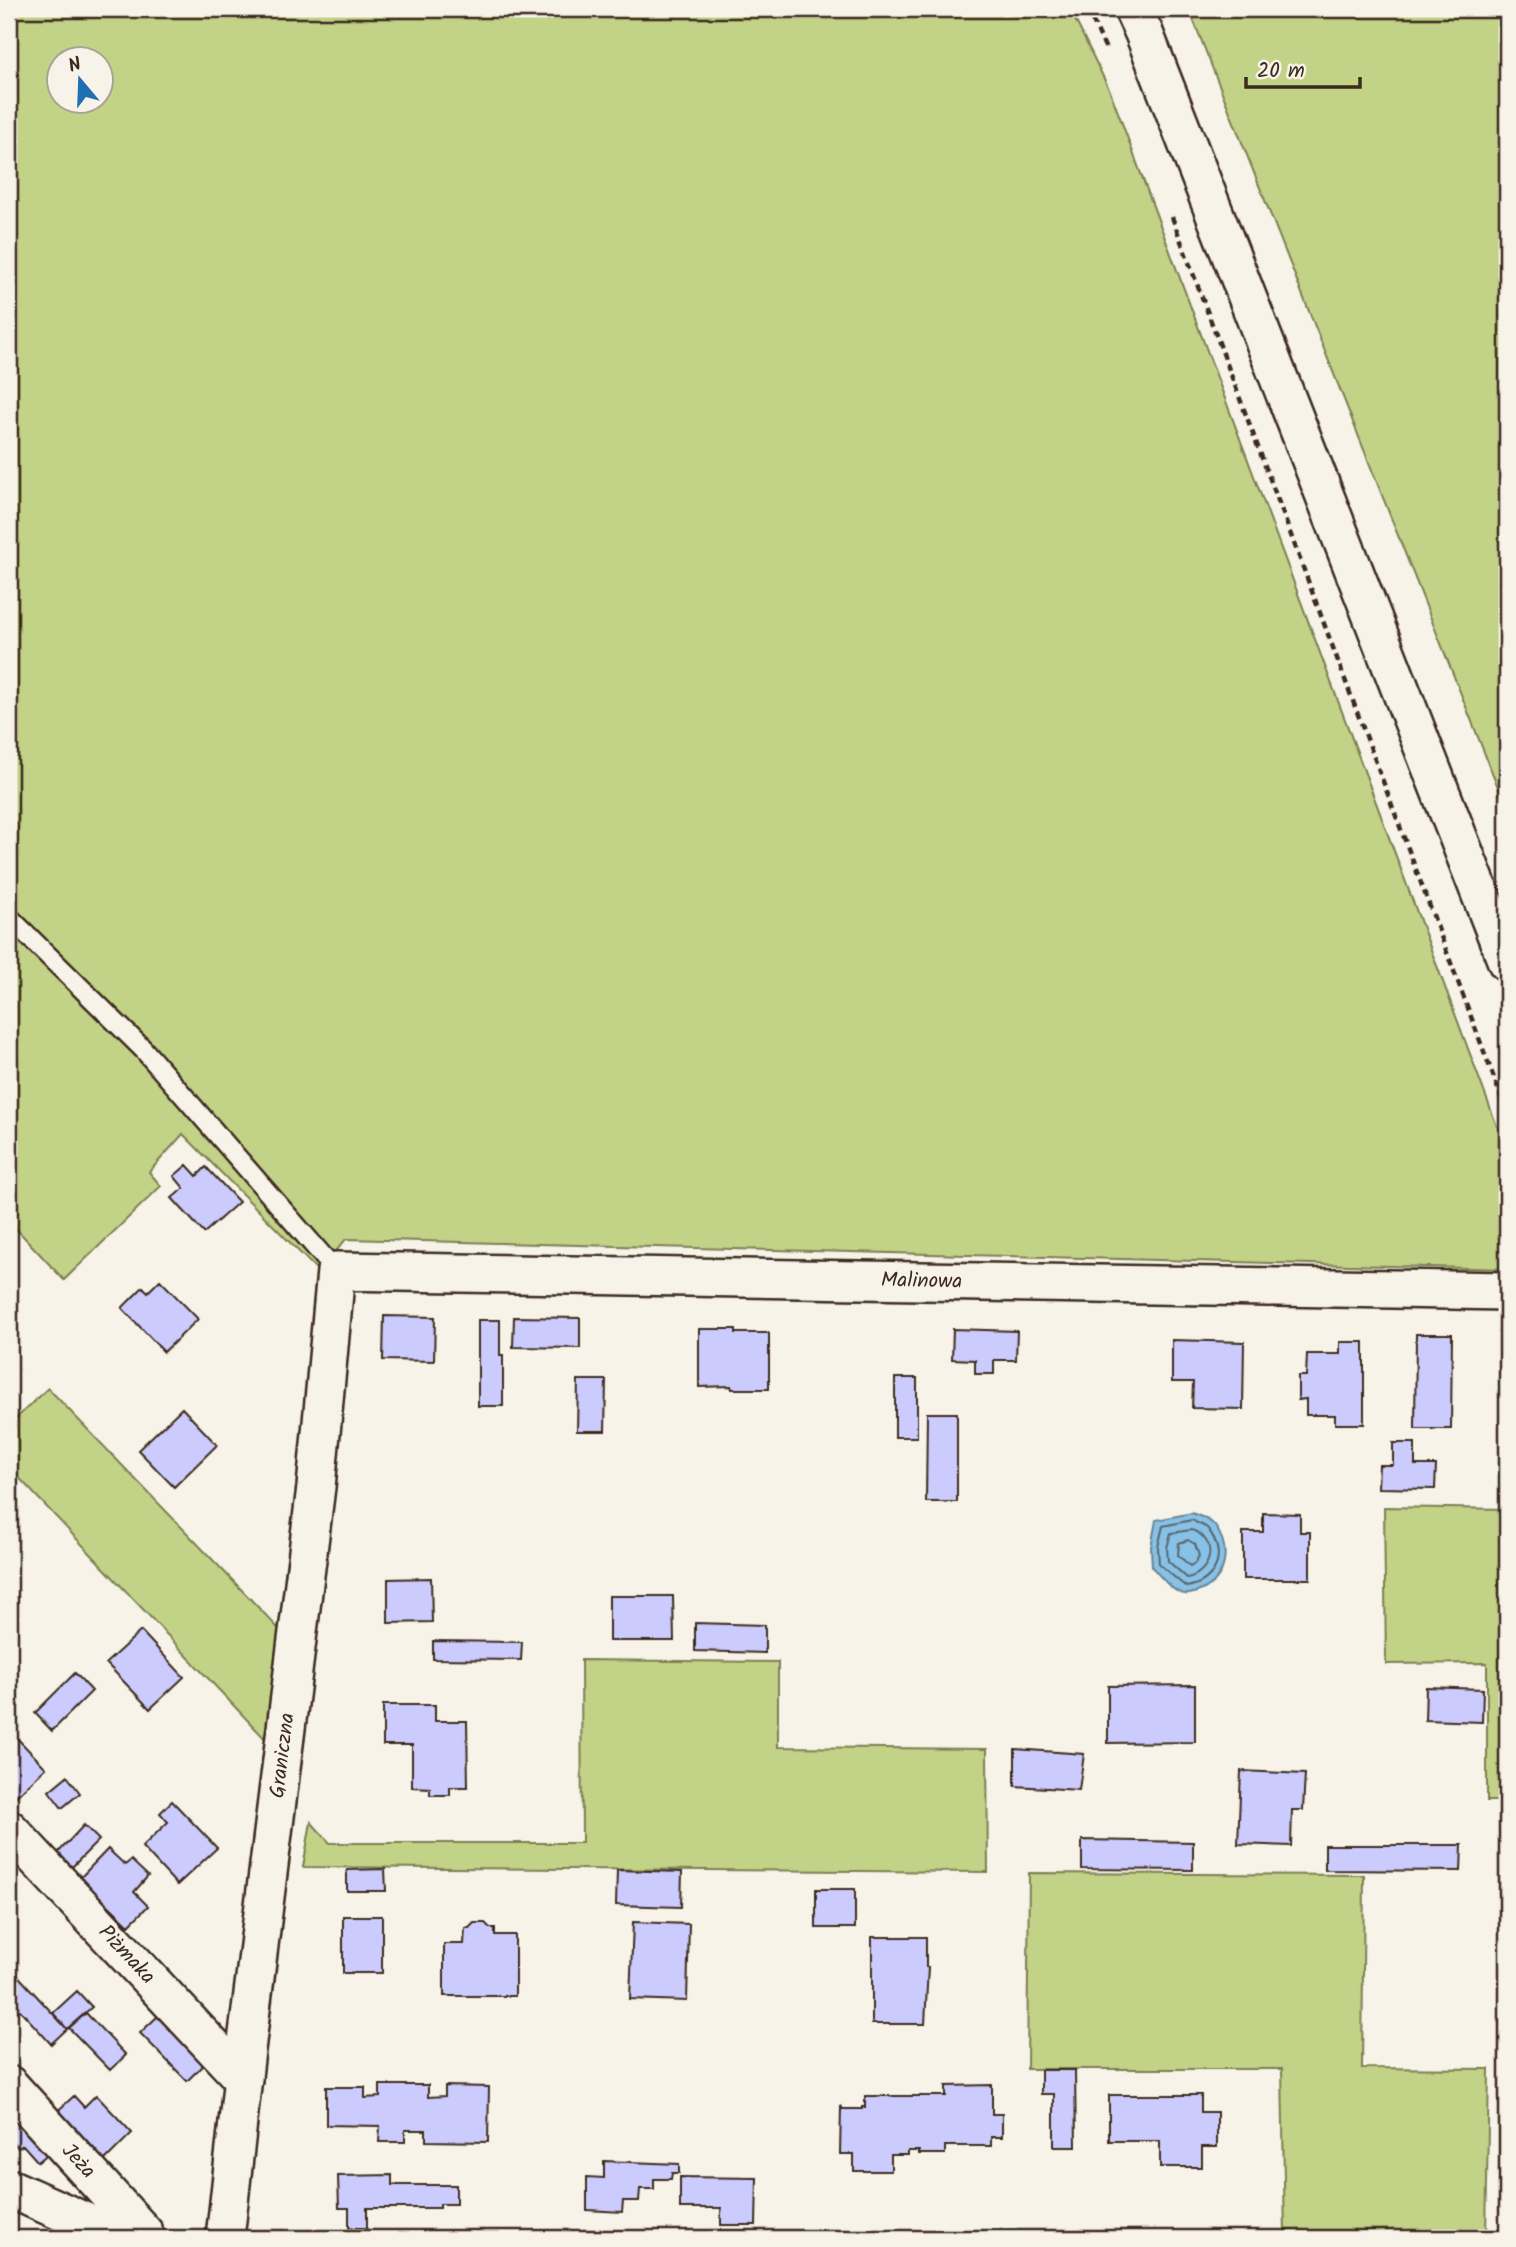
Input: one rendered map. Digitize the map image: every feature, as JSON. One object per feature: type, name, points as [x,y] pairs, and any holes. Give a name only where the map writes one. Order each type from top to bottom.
[{"type":"street","points":[[1132,9],[1507,962]]},
{"type":"street","name":"Malinowa","points":[[336,1270],[1507,1291]]},
{"type":"street","name":"Graniczna","points":[[225,2238],[316,1487],[336,1270]]},
{"type":"street","name":"Piżmaka","points":[[9,1829],[243,2080]]},
{"type":"street","name":"Jeża","points":[[9,2085],[146,2238]]},
{"type":"street","points":[[9,2188],[121,2238]]},
{"type":"lane","points":[[9,917],[143,1049],[336,1270]]},
{"type":"path","points":[[1087,9],[1109,55]]},
{"type":"path","points":[[1168,208],[1507,1113]]},
{"type":"green space","points":[[9,9],[1070,9],[1110,91],[1507,1153],[1507,1269],[346,1239],[319,1272],[183,1134],[149,1172],[161,1186],[64,1280],[9,1221]]},
{"type":"green space","points":[[1189,9],[1507,9],[1507,810]]},
{"type":"green space","points":[[48,1388],[280,1630],[269,1743],[9,1467],[9,1425]]},
{"type":"green space","points":[[1384,1507],[1507,1509],[1507,1801],[1487,1801],[1487,1663],[1386,1664]]},
{"type":"green space","points":[[581,1660],[778,1662],[778,1747],[987,1749],[988,1872],[303,1867],[311,1822],[330,1843],[582,1843]]},
{"type":"green space","points":[[1029,1873],[1364,1875],[1362,2068],[1489,2069],[1486,2238],[1285,2238],[1282,2069],[1027,2069]]},
{"type":"water","points":[[1192,1513],[1215,1526],[1225,1551],[1222,1568],[1213,1582],[1206,1588],[1185,1594],[1171,1587],[1152,1567],[1151,1547],[1156,1520]]},
{"type":"building","points":[[187,1165],[197,1176],[206,1167],[239,1202],[204,1233],[172,1198],[184,1188],[174,1176]]},
{"type":"building","points":[[160,1280],[198,1319],[164,1352],[122,1308],[143,1287],[148,1292]]},
{"type":"building","points":[[384,1316],[435,1317],[434,1361],[383,1360]]},
{"type":"building","points":[[514,1317],[580,1318],[580,1348],[513,1347]]},
{"type":"building","points":[[478,1320],[500,1320],[503,1406],[478,1406]]},
{"type":"building","points":[[699,1329],[736,1329],[736,1333],[769,1333],[769,1389],[699,1387]]},
{"type":"building","points":[[953,1329],[1017,1331],[1016,1360],[994,1360],[994,1374],[975,1374],[975,1360],[952,1359]]},
{"type":"building","points":[[1416,1334],[1452,1334],[1451,1429],[1415,1429]]},
{"type":"building","points":[[1172,1340],[1244,1342],[1243,1409],[1192,1408],[1193,1382],[1172,1382]]},
{"type":"building","points":[[1340,1342],[1364,1342],[1364,1424],[1335,1424],[1335,1415],[1306,1415],[1306,1399],[1298,1400],[1298,1376],[1306,1376],[1307,1354],[1340,1354]]},
{"type":"building","points":[[895,1378],[917,1378],[917,1437],[895,1437]]},
{"type":"building","points":[[578,1380],[606,1380],[605,1431],[577,1431]]},
{"type":"building","points":[[182,1408],[217,1445],[174,1487],[138,1450]]},
{"type":"building","points":[[927,1413],[957,1413],[957,1502],[926,1502]]},
{"type":"building","points":[[1393,1443],[1415,1443],[1415,1465],[1436,1465],[1435,1489],[1378,1488],[1379,1465],[1393,1465]]},
{"type":"building","points":[[1263,1513],[1300,1514],[1300,1532],[1310,1532],[1310,1579],[1243,1579],[1243,1532],[1263,1532]]},
{"type":"building","points":[[431,1578],[432,1622],[388,1623],[388,1579]]},
{"type":"building","points":[[609,1596],[673,1596],[674,1641],[609,1641]]},
{"type":"building","points":[[695,1623],[765,1625],[765,1653],[695,1651]]},
{"type":"building","points":[[141,1631],[184,1677],[150,1709],[106,1663]]},
{"type":"building","points":[[433,1641],[522,1642],[521,1660],[433,1659]]},
{"type":"building","points":[[75,1673],[92,1691],[52,1731],[35,1713]]},
{"type":"building","points":[[1195,1685],[1195,1742],[1108,1743],[1108,1686]]},
{"type":"building","points":[[1426,1687],[1483,1689],[1482,1722],[1425,1720]]},
{"type":"building","points":[[383,1705],[435,1705],[435,1721],[467,1721],[468,1787],[450,1787],[450,1795],[430,1795],[430,1788],[412,1787],[412,1745],[383,1745]]},
{"type":"building","points":[[9,1730],[46,1768],[11,1801],[9,1799]]},
{"type":"building","points":[[1015,1749],[1084,1754],[1079,1790],[1015,1786]]},
{"type":"building","points":[[1241,1771],[1305,1774],[1303,1810],[1292,1810],[1291,1846],[1238,1844]]},
{"type":"building","points":[[67,1776],[80,1793],[62,1808],[49,1791]]},
{"type":"building","points":[[172,1801],[217,1848],[177,1885],[142,1847],[168,1822],[160,1813]]},
{"type":"building","points":[[84,1825],[99,1840],[68,1871],[54,1857]]},
{"type":"building","points":[[1082,1840],[1193,1842],[1193,1870],[1082,1869]]},
{"type":"building","points":[[1325,1845],[1462,1845],[1461,1871],[1325,1870]]},
{"type":"building","points":[[108,1849],[125,1865],[131,1860],[148,1876],[134,1892],[148,1906],[129,1925],[80,1878]]},
{"type":"building","points":[[385,1869],[386,1891],[347,1891],[347,1870]]},
{"type":"building","points":[[617,1870],[682,1872],[681,1907],[616,1905]]},
{"type":"building","points":[[816,1889],[855,1889],[855,1928],[816,1928]]},
{"type":"building","points":[[343,1916],[382,1916],[382,1973],[343,1973]]},
{"type":"building","points":[[633,1922],[689,1924],[687,2001],[630,1999]]},
{"type":"building","points":[[474,1923],[485,1923],[490,1928],[495,1928],[495,1935],[515,1935],[515,1996],[444,1996],[444,1944],[464,1944],[465,1928]]},
{"type":"building","points":[[872,1937],[926,1937],[928,1967],[925,2024],[872,2024]]},
{"type":"building","points":[[9,1966],[67,2029],[51,2044],[20,2010],[11,2016],[9,2014]]},
{"type":"building","points":[[77,1991],[92,2007],[67,2029],[53,2013]]},
{"type":"building","points":[[86,2013],[126,2055],[110,2070],[69,2028]]},
{"type":"building","points":[[158,2016],[204,2064],[187,2081],[140,2033]]},
{"type":"building","points":[[1041,2070],[1075,2070],[1076,2147],[1054,2147],[1054,2094],[1041,2094]]},
{"type":"building","points":[[380,2085],[428,2085],[428,2097],[445,2096],[445,2086],[489,2087],[488,2142],[426,2141],[426,2130],[405,2130],[405,2142],[379,2142],[380,2126],[326,2125],[326,2087],[365,2087],[365,2098],[380,2097]]},
{"type":"building","points":[[992,2085],[992,2114],[1002,2114],[1002,2137],[991,2137],[991,2146],[945,2146],[945,2154],[919,2154],[919,2151],[908,2151],[908,2155],[891,2155],[891,2171],[854,2171],[854,2154],[840,2154],[841,2107],[862,2109],[865,2107],[865,2096],[946,2096],[946,2086]]},
{"type":"building","points":[[96,2095],[132,2133],[97,2168],[53,2115],[74,2096],[84,2107]]},
{"type":"building","points":[[1109,2095],[1201,2095],[1201,2112],[1217,2112],[1217,2147],[1202,2147],[1202,2167],[1160,2167],[1160,2141],[1109,2141]]},
{"type":"building","points":[[14,2110],[50,2152],[38,2162],[23,2145],[18,2148],[9,2137],[9,2114]]},
{"type":"building","points":[[604,2161],[679,2164],[679,2173],[672,2173],[671,2179],[654,2179],[654,2189],[640,2189],[639,2201],[623,2201],[622,2212],[587,2210],[587,2177],[604,2178]]},
{"type":"building","points":[[392,2175],[392,2185],[456,2185],[456,2204],[440,2204],[440,2208],[367,2208],[367,2228],[349,2228],[349,2208],[339,2208],[338,2176]]},
{"type":"building","points":[[680,2177],[757,2178],[756,2225],[721,2225],[721,2208],[680,2208]]}]
